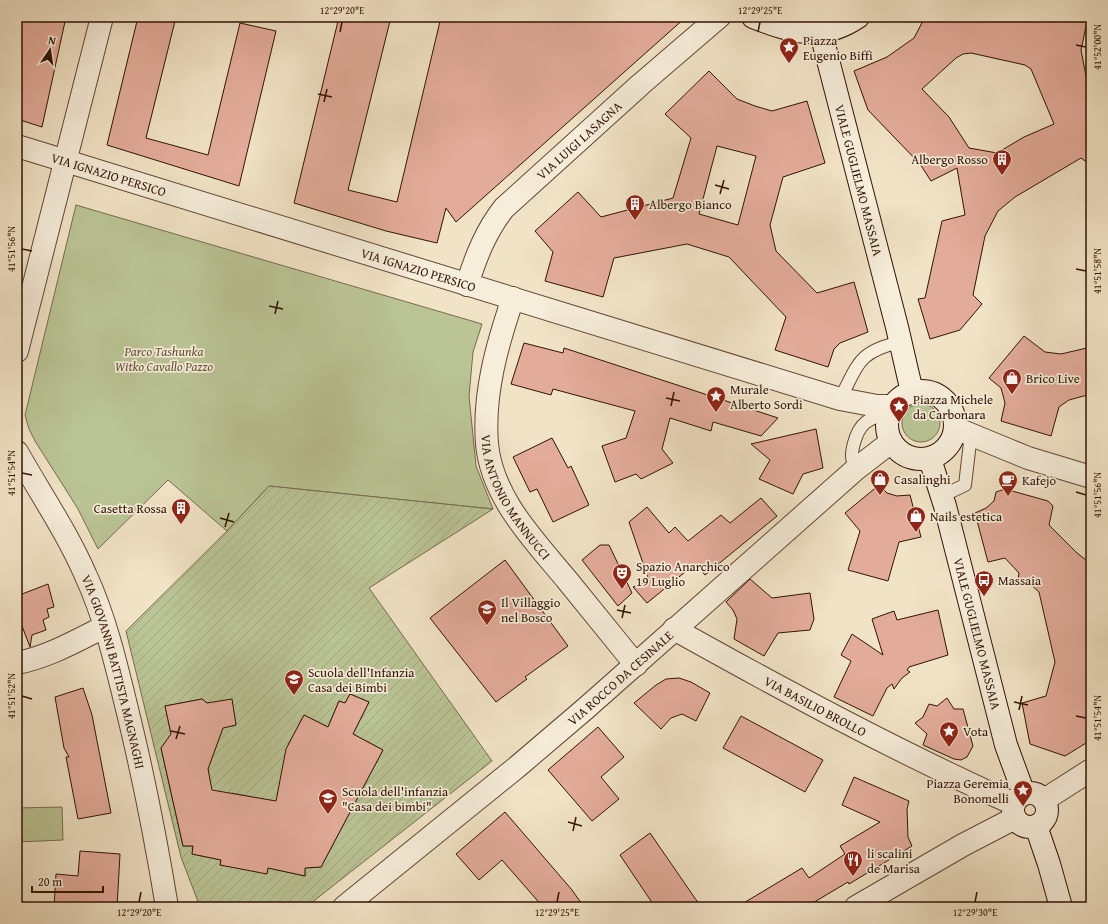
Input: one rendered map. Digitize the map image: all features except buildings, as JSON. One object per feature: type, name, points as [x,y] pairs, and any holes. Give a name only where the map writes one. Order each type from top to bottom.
[{"type":"street","points":[[17,351],[102,17]]},
{"type":"street","name":"VIA LUIGI LASAGNA","points":[[467,285],[479,248],[504,208],[719,17]]},
{"type":"street","points":[[753,17],[805,33],[821,33],[844,26],[858,17]]},
{"type":"street","name":"VIALE GUGLIELMO MASSAIA","points":[[821,33],[898,334]]},
{"type":"street","name":"VIA IGNAZIO PERSICO","points":[[17,146],[840,399]]},
{"type":"street","name":"VIA ANTONIO MANNUCCI","points":[[513,298],[496,354],[487,403],[487,445],[492,465],[510,507],[636,665]]},
{"type":"street","points":[[898,334],[912,392]]},
{"type":"street","points":[[963,431],[953,440],[950,446],[930,459],[915,459],[900,453],[891,442],[887,428],[891,409],[903,396],[912,392],[928,392],[945,400],[963,431],[1004,449],[1091,477]]},
{"type":"street","points":[[840,399],[891,409]]},
{"type":"street","name":"VIA ROCCO DA CESINALE","points":[[344,907],[517,767],[636,665],[674,629],[856,469],[891,442]]},
{"type":"street","name":"VIA GIOVANNI BATTISTA MAGNAGHI","points":[[17,452],[58,520],[86,576],[104,626],[119,679],[148,798],[156,839],[166,907]]},
{"type":"street","points":[[930,459],[942,496]]},
{"type":"street","name":"VIALE GUGLIELMO MASSAIA","points":[[942,496],[1006,745],[1024,804]]},
{"type":"street","points":[[17,663],[39,658],[104,626]]},
{"type":"street","name":"VIA BASILIO BROLLO","points":[[674,629],[742,667],[959,779],[1024,804]]},
{"type":"street","points":[[856,907],[963,845],[1024,804],[1085,773]]},
{"type":"street","points":[[1024,804],[1047,809],[1045,817],[1036,826],[1049,864],[1061,907]]},
{"type":"lane","points":[[840,399],[854,372],[864,357],[883,346],[898,334]]},
{"type":"lane","points":[[856,469],[850,456],[857,430],[865,422],[891,409]]},
{"type":"lane","points":[[942,496],[965,485],[963,431]]},
{"type":"green space","name":"Parco Tashunka Witko Cavallo Pazzo","points":[[76,205],[482,324],[473,352],[469,396],[476,466],[493,509],[269,486],[227,531],[168,480],[98,549],[78,509],[35,441],[29,429],[25,415]]},
{"type":"green space","points":[[921,404],[931,407],[937,413],[940,423],[937,433],[931,439],[921,442],[911,439],[905,433],[902,423],[905,413],[911,407]]},
{"type":"green space","name":"Scuola dell'Infanzia Casa dei Bimbi","points":[[269,486],[493,509],[369,588],[492,761],[306,907],[200,907],[181,857],[126,631],[227,531]],"holes":[[[350,694],[369,702],[353,734],[383,750],[321,867],[305,868],[305,876],[268,868],[220,865],[221,860],[192,854],[193,846],[183,846],[161,748],[171,734],[165,706],[202,699],[207,703],[232,700],[236,725],[223,728],[208,769],[216,816],[232,793],[282,803],[301,751],[288,745],[304,715],[328,727],[339,701],[345,703]]]},
{"type":"green space","points":[[62,807],[63,840],[17,842],[17,808]]},
{"type":"place","name":"Piazza Eugenio Biffi","points":[[789,64]]},
{"type":"place","name":"Albergo Rosso","points":[[1002,176]]},
{"type":"place","name":"Albergo Bianco","points":[[635,221]]},
{"type":"place","name":"Brico Live","points":[[1012,395]]},
{"type":"place","name":"Murale Alberto Sordi","points":[[716,413]]},
{"type":"place","name":"Piazza Michele da Carbonara","points":[[899,423]]},
{"type":"place","name":"Casalinghi","points":[[880,496]]},
{"type":"place","name":"Kafejo","points":[[1008,497]]},
{"type":"place","name":"Casetta Rossa","points":[[181,525]]},
{"type":"place","name":"Nails estetica","points":[[916,533]]},
{"type":"place","name":"Spazio Anarchico 19 Luglio","points":[[622,590]]},
{"type":"place","name":"Massaia","points":[[984,597]]},
{"type":"place","name":"Il Villaggio nel Bosco","points":[[487,626]]},
{"type":"place","name":"Scuola dell'Infanzia Casa dei Bimbi","points":[[294,696]]},
{"type":"place","name":"Vota","points":[[949,748]]},
{"type":"place","name":"Piazza Geremia Bonomelli","points":[[1023,807]]},
{"type":"place","name":"Scuola dell'infanzia \"Casa dei bimbi\"","points":[[328,815]]},
{"type":"place","name":"li scalini de Marisa","points":[[853,877]]}]
